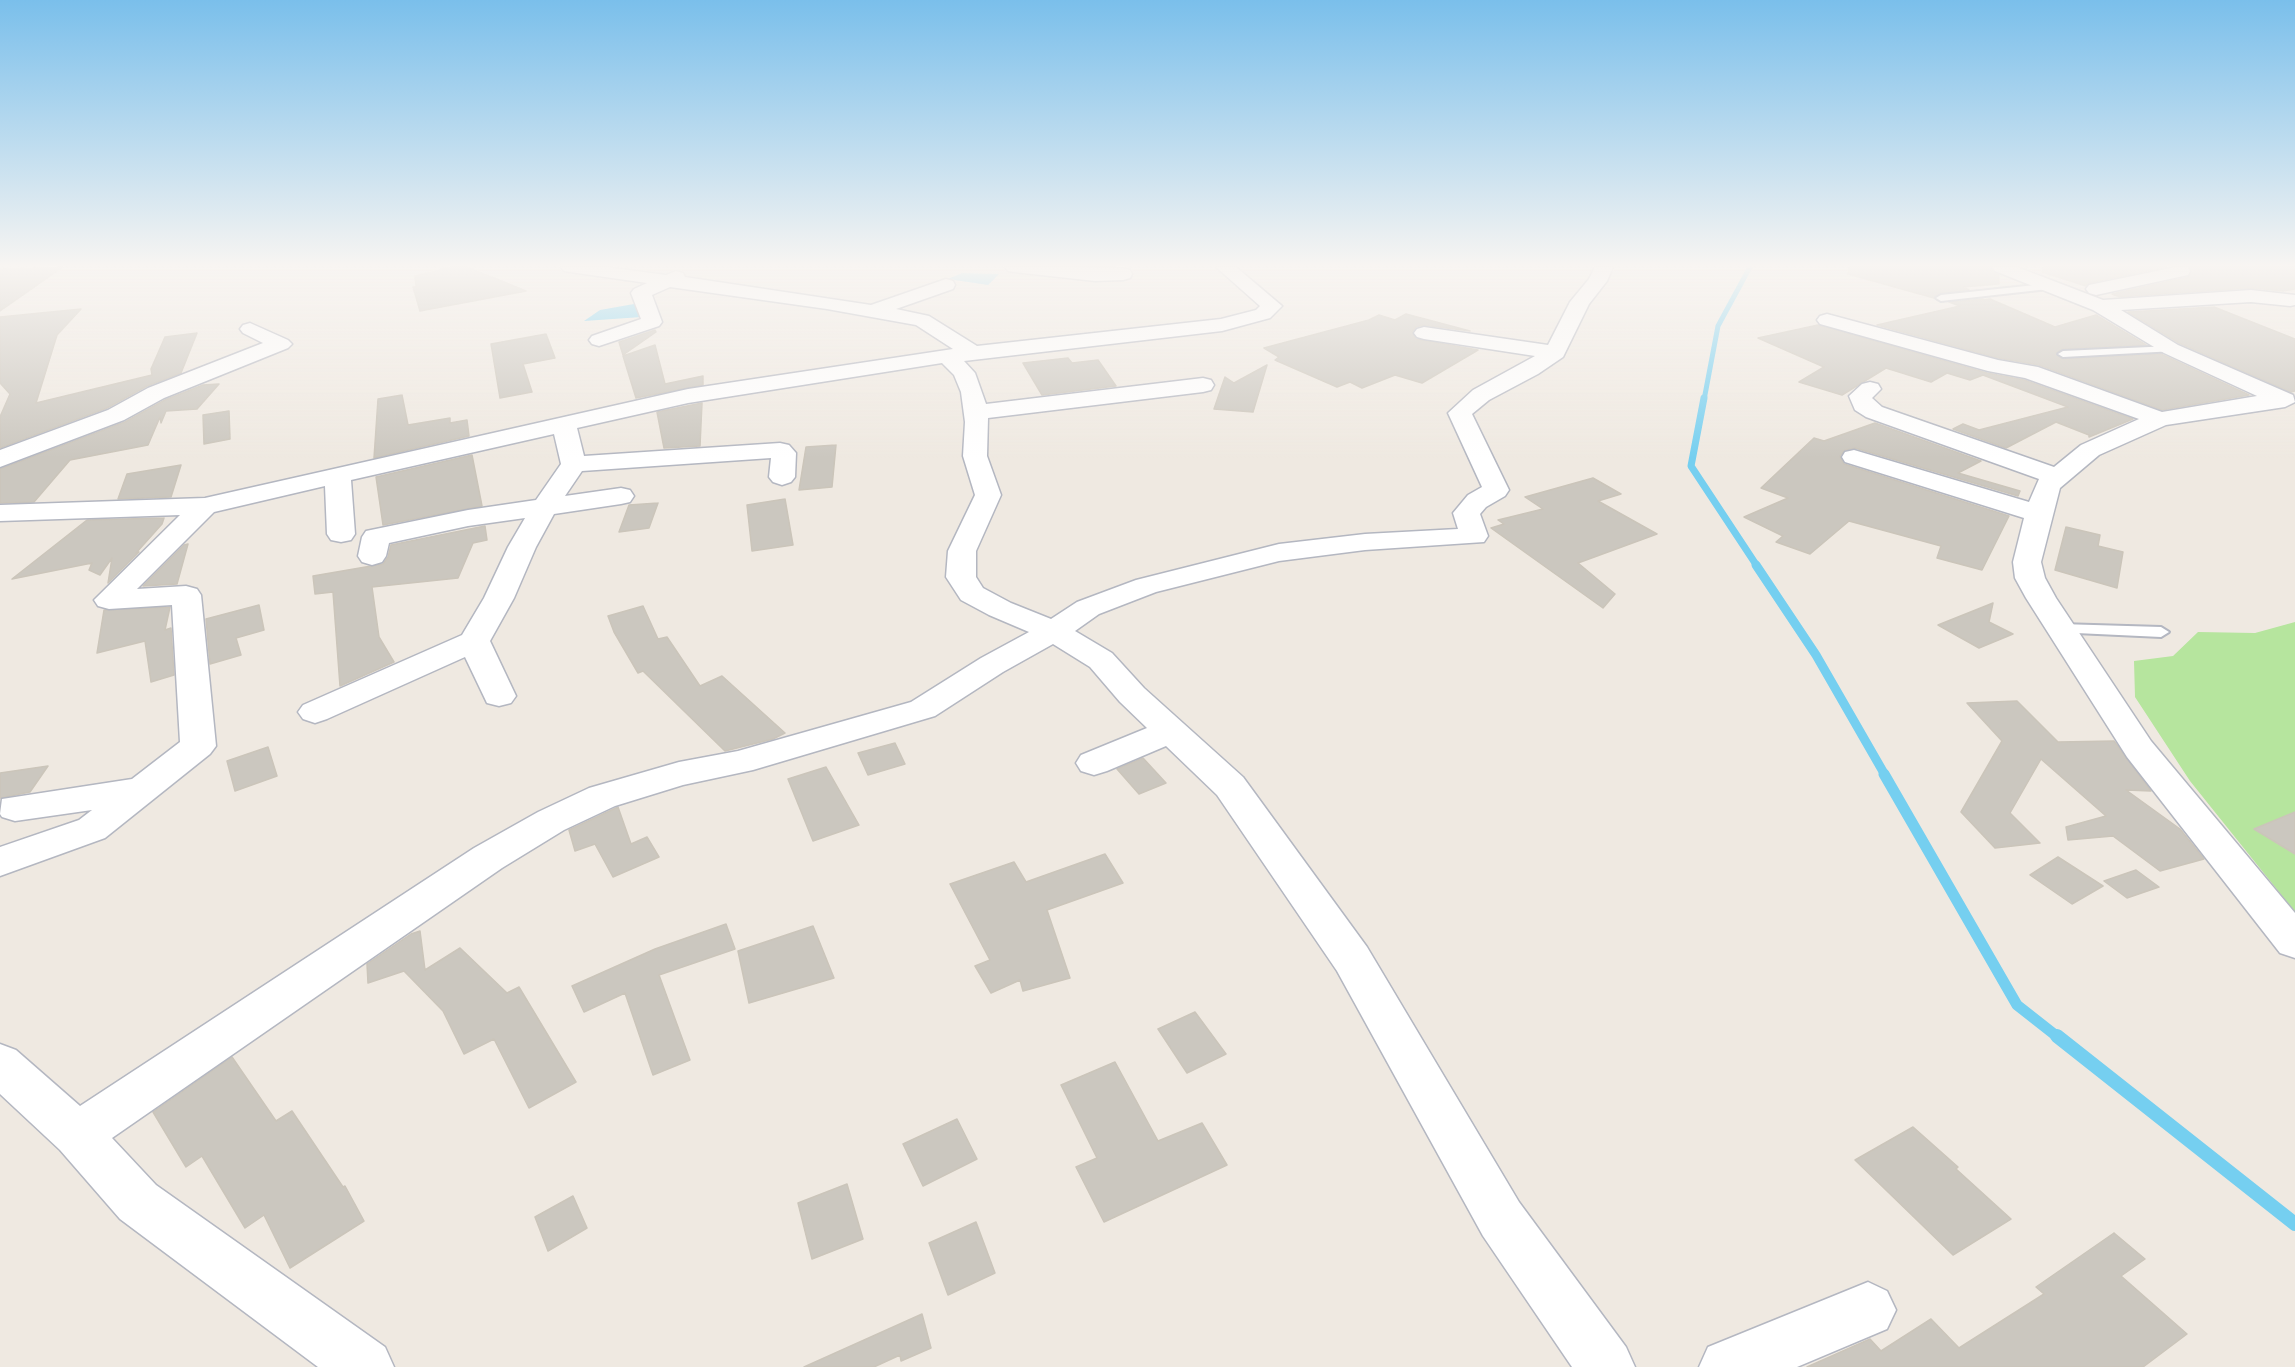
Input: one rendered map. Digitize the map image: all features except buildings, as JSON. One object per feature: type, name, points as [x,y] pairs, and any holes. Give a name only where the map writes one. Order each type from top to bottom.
[{"type":"street","points":[[0,459],[116,415],[156,393],[281,344],[255,331]]},
{"type":"street","points":[[599,340],[626,331]]},
{"type":"street","points":[[935,331],[959,354],[972,392],[976,412],[975,456],[988,495],[962,551],[962,577],[972,594],[1000,609],[1054,631],[1101,660],[1132,695],[1230,786],[1352,959],[1501,1219],[1606,1367]]},
{"type":"street","points":[[0,513],[205,506],[688,396],[959,354],[1169,331]]},
{"type":"street","points":[[77,1135],[488,858],[550,821],[602,797],[679,774],[740,762],[923,709],[992,665],[1054,631],[1088,608],[1146,586],[1279,553],[1365,542],[1474,536],[1466,513],[1477,501],[1496,490],[1460,413],[1481,395],[1530,369],[1555,352],[1566,331]]},
{"type":"street","points":[[1867,331],[1996,366],[2036,374],[2160,419]]},
{"type":"street","points":[[2141,331],[2171,349],[2288,401]]},
{"type":"street","points":[[1424,333],[1555,352]]},
{"type":"street","points":[[976,412],[1203,385]]},
{"type":"street","points":[[1870,388],[1860,396],[1863,405],[1874,412],[2057,477]]},
{"type":"street","points":[[2288,401],[2160,419],[2090,450],[2048,485],[2027,562],[2041,598],[2139,749],[2295,942]]},
{"type":"street","points":[[315,712],[474,641],[499,598],[545,506],[574,464],[564,426]]},
{"type":"street","points":[[574,464],[780,450],[784,453],[782,477]]},
{"type":"street","points":[[1854,457],[2039,514]]},
{"type":"street","points":[[338,477],[341,534]]},
{"type":"street","points":[[372,556],[376,537],[545,506],[621,496]]},
{"type":"street","points":[[0,862],[92,829],[198,746],[186,595],[109,600],[205,506]]},
{"type":"street","points":[[474,641],[498,696]]},
{"type":"street","points":[[1094,763],[1171,731]]},
{"type":"street","points":[[15,808],[143,789]]},
{"type":"street","points":[[0,1064],[77,1135],[138,1202],[365,1367]]},
{"type":"street","points":[[1728,1367],[1868,1310]]},
{"type":"lane","points":[[2063,354],[2171,349]]},
{"type":"lane","points":[[2060,629],[2161,632]]},
{"type":"green space","points":[[2295,622],[2295,912],[2190,781],[2135,697],[2134,661],[2173,656],[2198,632],[2255,633]]},
{"type":"waterway","points":[[1704,400],[1717,331]]},
{"type":"waterway","points":[[1704,398],[1691,466],[1757,566]]},
{"type":"waterway","points":[[1756,565],[1816,655],[1885,775]]},
{"type":"waterway","points":[[1884,774],[2017,1005],[2059,1038]]},
{"type":"waterway","points":[[2057,1036],[2295,1224]]}]
